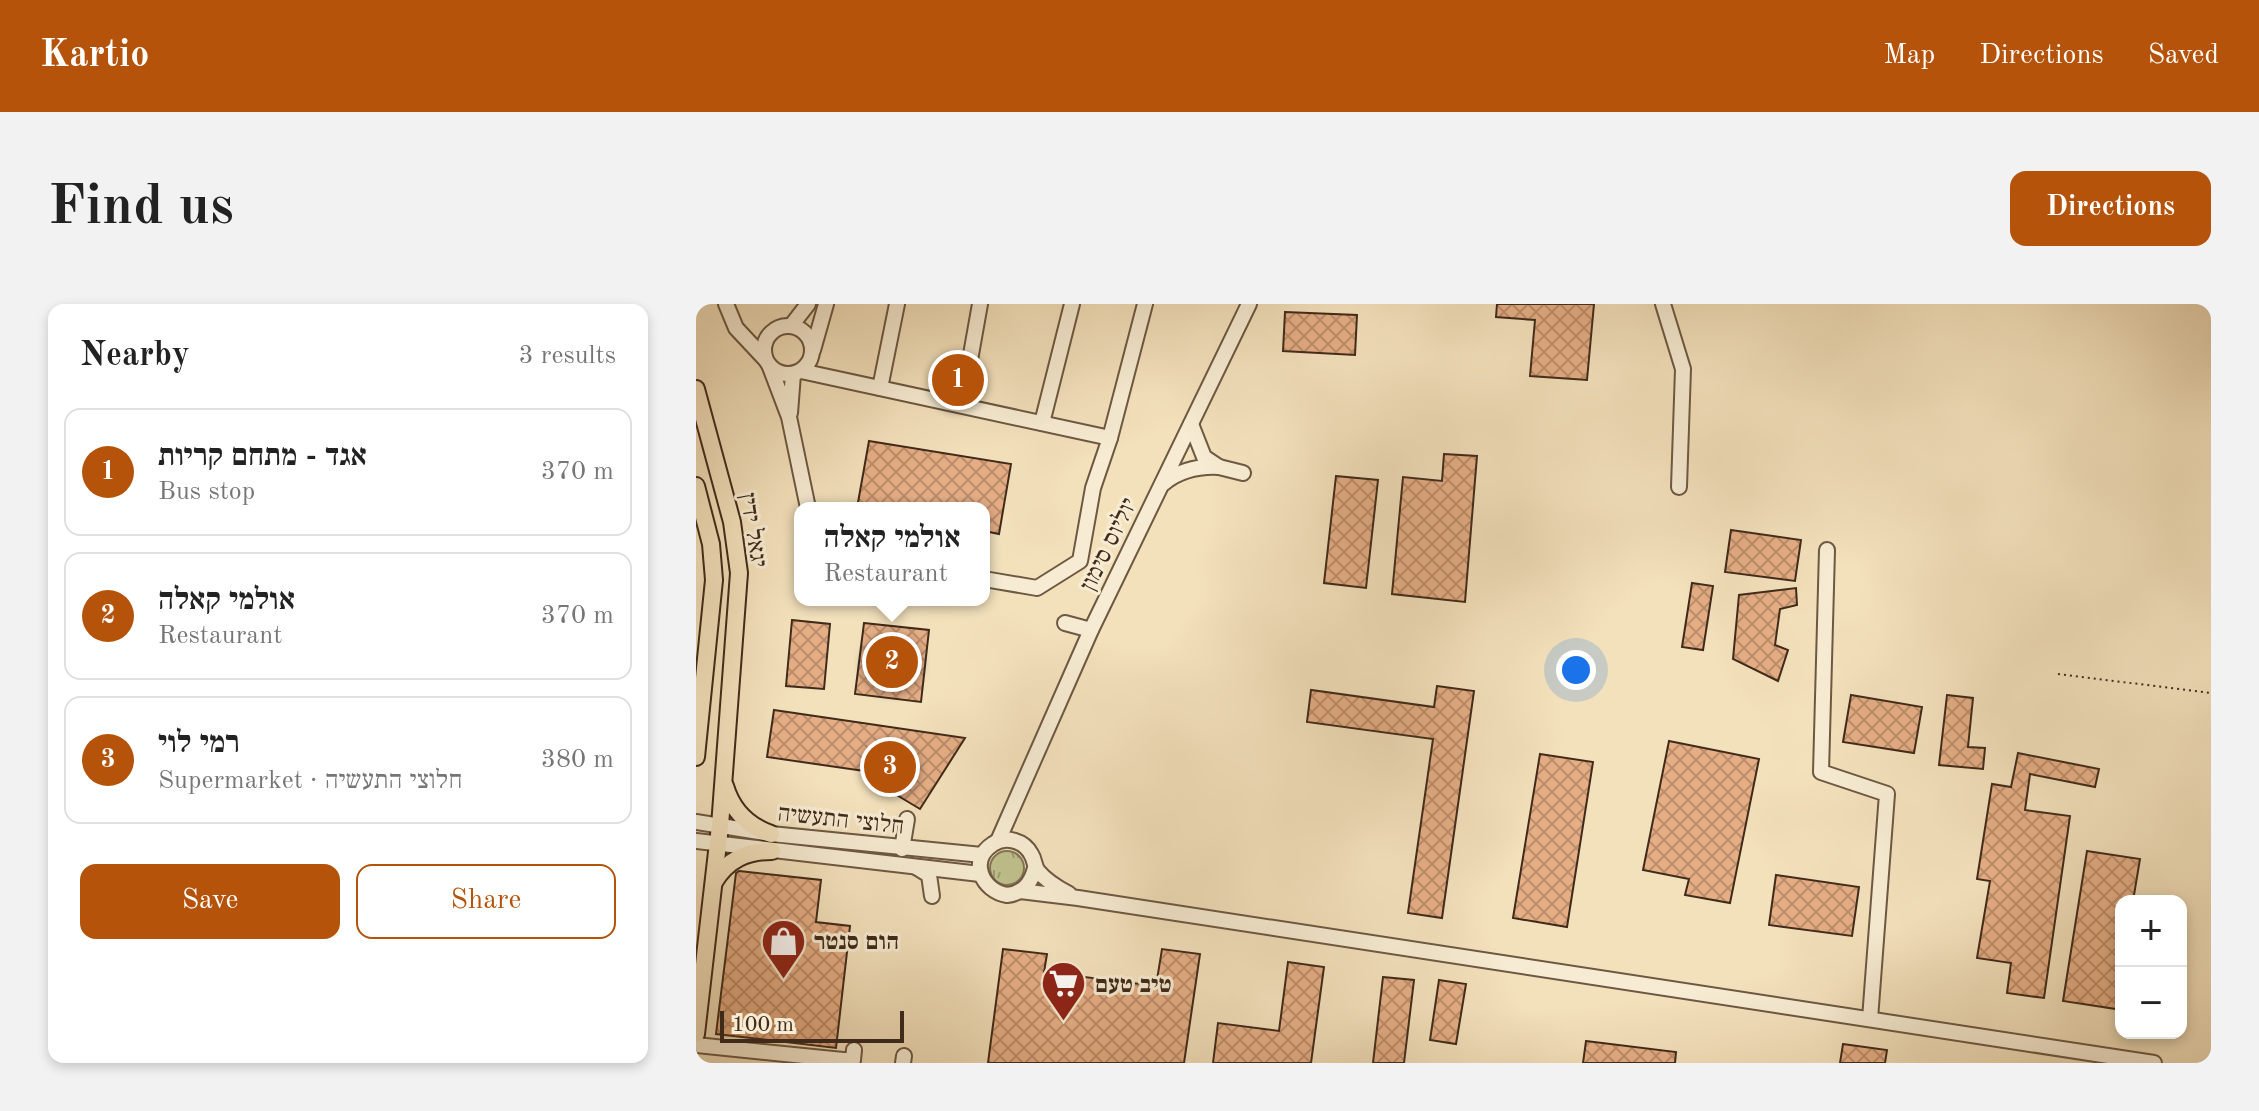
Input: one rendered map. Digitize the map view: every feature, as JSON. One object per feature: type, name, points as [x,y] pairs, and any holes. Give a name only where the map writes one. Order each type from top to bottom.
[{"type":"main road","name":"יגאל ידין","points":[[696,389],[732,522],[739,560],[720,826],[696,1034]]},
{"type":"main road","name":"יגאל ידין","points":[[696,486],[711,544],[714,580],[696,757]]},
{"type":"main road","points":[[712,887],[720,873],[742,855],[772,842],[735,808],[723,779]]},
{"type":"street","points":[[726,304],[736,328],[768,363],[785,374],[797,372],[839,379],[1110,438]]},
{"type":"street","points":[[807,502],[789,417],[764,351],[768,338],[775,330],[791,326],[808,304]]},
{"type":"street","points":[[789,417],[797,372],[812,354],[826,304]]},
{"type":"street","points":[[880,388],[897,304]]},
{"type":"street","points":[[962,405],[980,304]]},
{"type":"street","points":[[1042,423],[1072,304]]},
{"type":"street","points":[[990,580],[1037,588],[1080,561],[1093,488],[1110,438],[1145,304]]},
{"type":"street","name":"יוליוס סימון","points":[[998,841],[1091,630],[1249,304]]},
{"type":"street","points":[[1663,304],[1683,369],[1679,487]]},
{"type":"street","points":[[791,326],[804,332],[812,343],[812,354],[839,379]]},
{"type":"street","points":[[744,335],[768,338]]},
{"type":"street","points":[[1191,424],[1204,457],[1219,467]]},
{"type":"street","points":[[1161,486],[1184,471],[1199,467],[1219,467],[1243,473]]},
{"type":"street","points":[[1827,550],[1821,772],[1887,794],[1870,1019]]},
{"type":"street","points":[[1065,623],[1091,630]]},
{"type":"street","points":[[1011,806],[1013,823],[1030,851],[1035,868],[1055,885],[1078,898]]},
{"type":"street","points":[[902,849],[907,819]]},
{"type":"street","name":"חלוצי התעשיה","points":[[696,822],[772,842],[916,867],[980,874]]},
{"type":"street","points":[[1023,844],[1014,840],[998,841],[982,855],[980,874],[1000,898],[1020,891],[1030,883],[1035,868]]},
{"type":"street","name":"חלוצי התעשיה","points":[[696,841],[717,845],[772,842],[982,855]]},
{"type":"street","points":[[916,867],[929,875],[932,896]]},
{"type":"street","points":[[1020,891],[2154,1063]]},
{"type":"street","points":[[696,1045],[843,1060],[853,1060],[854,1050]]},
{"type":"path","points":[[2058,674],[2211,693]]},
{"type":"green space","points":[[1007,851],[1019,856],[1024,868],[1019,880],[1007,885],[995,880],[990,868],[995,856]]},
{"type":"building","points":[[1497,304],[1594,304],[1587,380],[1530,376],[1535,320],[1496,317]]},
{"type":"building","points":[[1285,312],[1357,315],[1355,355],[1283,351]]},
{"type":"building","points":[[869,441],[1011,464],[999,534],[990,532],[990,502],[858,502]]},
{"type":"building","points":[[1444,454],[1477,456],[1465,602],[1392,594],[1403,477],[1442,481]]},
{"type":"building","points":[[1336,476],[1378,480],[1366,588],[1324,583]]},
{"type":"building","points":[[1731,530],[1801,540],[1795,581],[1725,572]]},
{"type":"building","points":[[1692,583],[1713,586],[1703,650],[1682,647]]},
{"type":"building","points":[[1796,588],[1797,605],[1780,609],[1775,645],[1788,650],[1778,681],[1733,659],[1739,595]]},
{"type":"building","points":[[792,620],[830,624],[824,689],[786,686]]},
{"type":"building","points":[[864,623],[929,630],[921,702],[855,694]]},
{"type":"building","points":[[1437,686],[1474,691],[1442,918],[1408,913],[1433,739],[1307,722],[1311,690],[1434,707]]},
{"type":"building","points":[[1851,695],[1922,707],[1914,753],[1843,742]]},
{"type":"building","points":[[1947,695],[1973,698],[1968,747],[1985,748],[1983,769],[1939,765]]},
{"type":"building","points":[[774,710],[965,738],[920,809],[890,791],[899,776],[767,757]]},
{"type":"building","points":[[1669,741],[1759,759],[1730,903],[1685,895],[1689,879],[1643,870]]},
{"type":"building","points":[[2018,753],[2099,769],[2095,787],[2030,774],[2025,810],[2070,816],[2044,998],[2007,993],[2011,963],[1977,958],[1990,881],[1977,879],[1992,784],[2011,787]]},
{"type":"building","points":[[1540,754],[1593,762],[1567,927],[1513,918]]},
{"type":"building","points":[[2087,851],[2140,859],[2134,895],[2115,895],[2115,1009],[2063,1001]]},
{"type":"building","name":"הום סנטר","points":[[736,873],[821,880],[816,922],[850,926],[836,1048],[716,1034]]},
{"type":"building","points":[[1776,875],[1859,887],[1852,936],[1769,925]]},
{"type":"building","name":"טיב טעם","points":[[1003,949],[1047,954],[1044,972],[1156,986],[1162,949],[1200,954],[1184,1063],[988,1063]]},
{"type":"building","points":[[1288,962],[1324,967],[1311,1063],[1213,1063],[1218,1023],[1279,1031]]},
{"type":"building","points":[[1383,977],[1414,980],[1404,1063],[1373,1063]]},
{"type":"building","points":[[1439,980],[1466,984],[1456,1044],[1430,1040]]},
{"type":"building","points":[[1586,1041],[1676,1052],[1675,1063],[1583,1063]]},
{"type":"building","points":[[1843,1044],[1887,1050],[1885,1063],[1840,1063]]},
{"type":"place","name":"אגד - מתחם קריות","points":[[958,380]]},
{"type":"place","name":"אולמי קאלה","points":[[892,662]]},
{"type":"place","name":"רמי לוי","points":[[890,767]]},
{"type":"place","name":"הום סנטר","points":[[783,980]]},
{"type":"place","name":"טיב טעם","points":[[1064,1023]]}]
